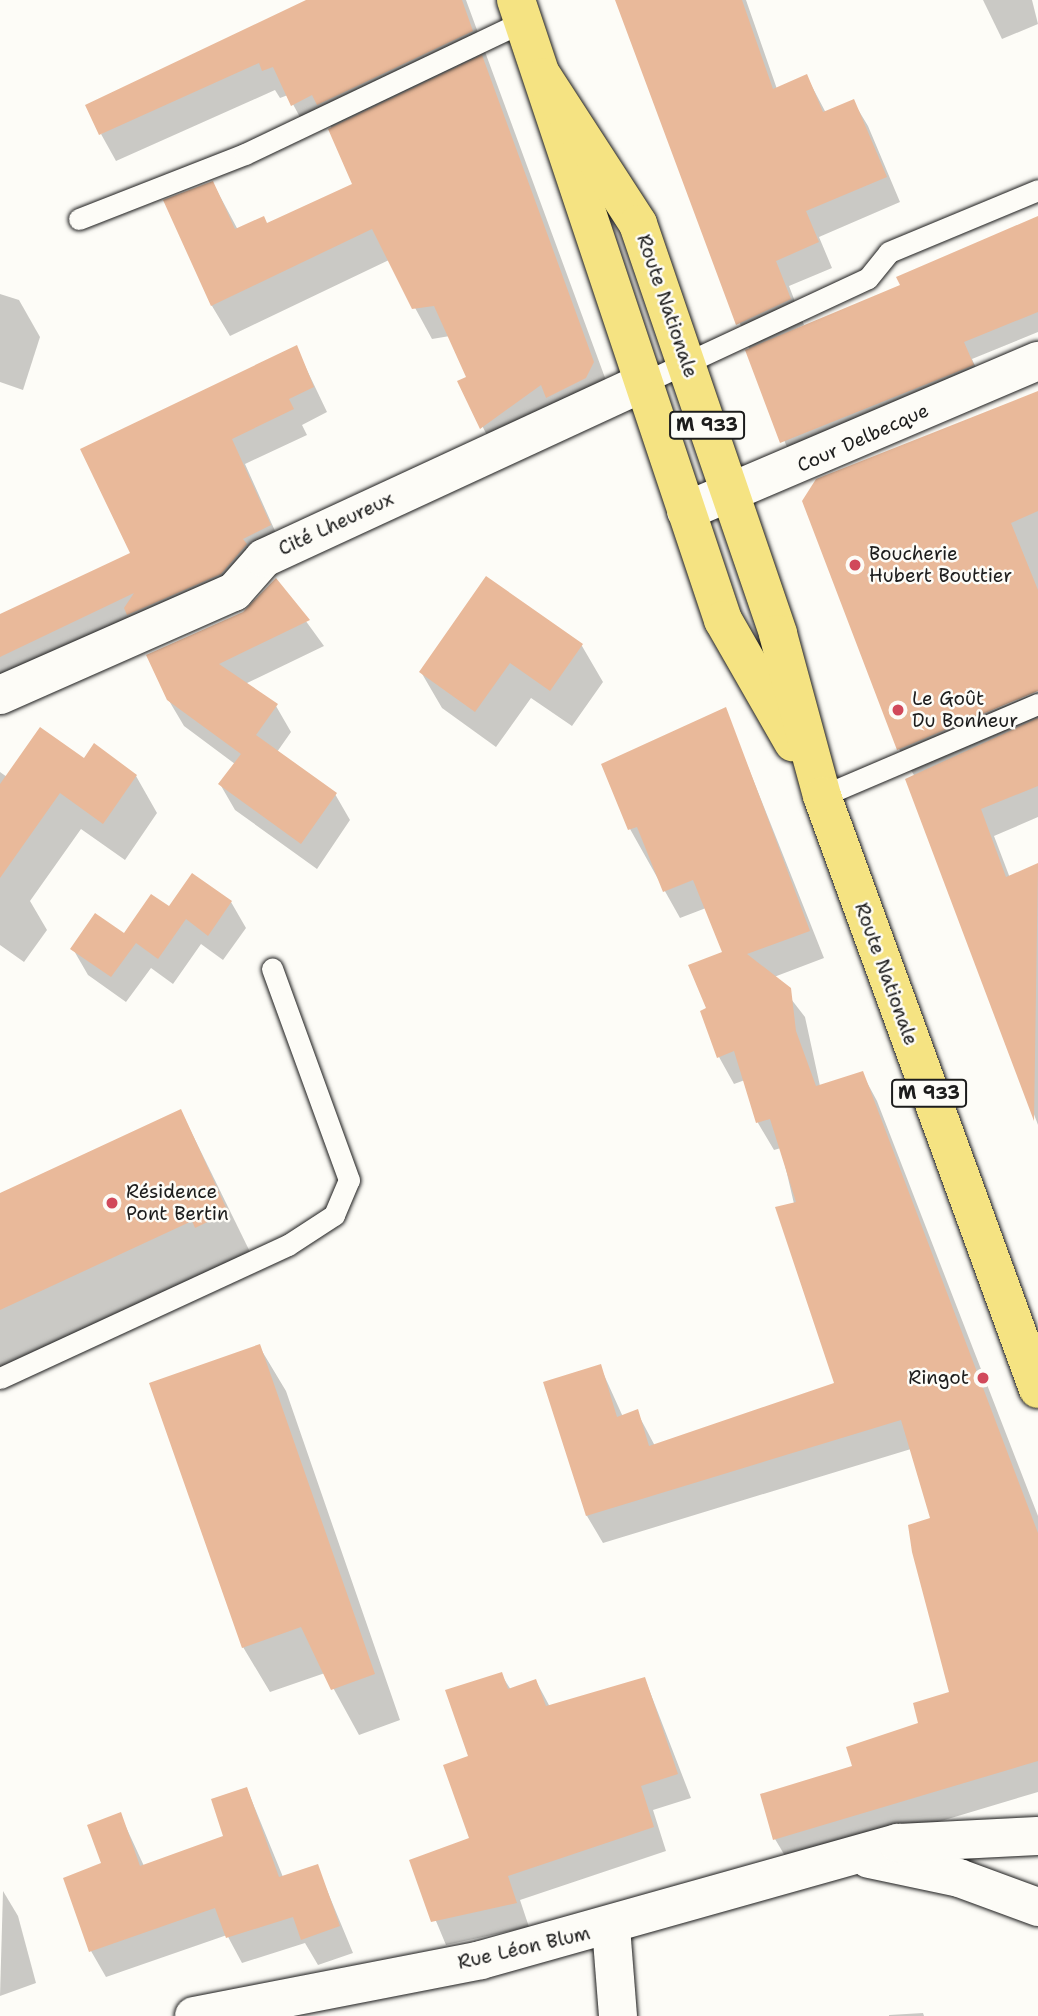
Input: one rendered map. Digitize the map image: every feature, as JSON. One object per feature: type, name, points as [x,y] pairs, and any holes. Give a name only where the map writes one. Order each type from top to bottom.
[{"type":"main road","name":"Route Nationale","points":[[520,10],[723,621],[822,796]]},
{"type":"main road","name":"Route Nationale","points":[[543,77],[638,224],[778,634],[822,796],[1038,1389]]},
{"type":"street","name":"Cour Delbecque","points":[[687,511],[1038,361]]},
{"type":"street","name":"Cité Lheureux","points":[[0,695],[234,592],[264,558],[643,383]]},
{"type":"street","name":"Rue Léon Blum","points":[[194,2016],[611,1927],[916,1841],[1038,1836]]},
{"type":"street","name":"Rue Léon Blum","points":[[849,1858],[906,1863],[1038,1907]]},
{"type":"street","points":[[611,1927],[618,2016]]},
{"type":"lane","points":[[79,219],[245,154],[520,10]]},
{"type":"lane","points":[[643,383],[868,278],[889,252],[1038,190]]},
{"type":"lane","points":[[822,796],[1038,704]]},
{"type":"lane","points":[[0,1378],[288,1245],[334,1215],[349,1180],[272,969]]},
{"type":"building","points":[[306,0],[462,0],[473,31],[317,105],[312,95],[291,106],[273,67],[262,71],[259,63],[99,135],[85,105]]},
{"type":"building","points":[[615,0],[742,0],[773,89],[807,74],[823,112],[854,99],[887,177],[806,211],[819,242],[776,261],[791,299],[736,325]]},
{"type":"building","points":[[482,55],[594,362],[586,378],[546,398],[541,385],[480,429],[457,381],[466,377],[434,306],[412,309],[372,229],[211,306],[163,200],[213,181],[235,229],[264,216],[267,223],[352,184],[328,129]]},
{"type":"building","points":[[1038,216],[1038,312],[964,342],[974,365],[780,443],[745,350],[900,285],[896,277]]},
{"type":"building","points":[[297,345],[314,387],[289,399],[294,409],[232,439],[271,525],[243,539],[247,544],[221,574],[127,615],[124,608],[134,593],[0,657],[0,614],[130,553],[80,449]]},
{"type":"building","points":[[1038,391],[1038,511],[1011,523],[1038,590],[1038,691],[897,750],[802,501],[816,479]]},
{"type":"building","points":[[486,576],[583,644],[550,691],[510,663],[475,712],[419,672]]},
{"type":"building","points":[[276,578],[310,620],[219,664],[278,704],[256,735],[337,793],[301,844],[218,784],[241,754],[167,700],[146,655],[243,612]]},
{"type":"building","points":[[726,707],[810,931],[747,954],[791,988],[796,1031],[816,1086],[863,1071],[1038,1533],[1038,1761],[773,1840],[760,1794],[852,1766],[846,1747],[918,1723],[913,1703],[949,1692],[912,1552],[908,1525],[930,1518],[901,1420],[586,1516],[543,1382],[601,1364],[617,1417],[638,1409],[649,1446],[834,1383],[775,1207],[796,1202],[770,1119],[756,1123],[734,1051],[717,1058],[700,1011],[706,1008],[688,965],[722,952],[693,880],[663,892],[637,827],[628,830],[601,764]]},
{"type":"building","points":[[1038,718],[1038,786],[981,809],[1006,877],[1038,863],[1034,1121],[905,779]]},
{"type":"building","points":[[40,727],[84,758],[94,743],[137,775],[103,824],[60,793],[0,878],[0,784]]},
{"type":"building","points":[[192,873],[232,901],[208,936],[186,919],[158,959],[136,943],[111,977],[70,949],[95,913],[124,933],[151,894],[169,906]]},
{"type":"building","name":"Résidence Pont Bertin","points":[[181,1109],[228,1212],[195,1228],[192,1221],[0,1310],[0,1193]]},
{"type":"building","points":[[260,1344],[375,1674],[331,1690],[301,1627],[242,1648],[149,1383]]},
{"type":"building","points":[[502,1672],[508,1689],[536,1679],[546,1706],[645,1677],[678,1774],[641,1786],[654,1827],[508,1876],[517,1903],[431,1922],[409,1860],[469,1838],[443,1765],[468,1756],[445,1690]]},
{"type":"building","points":[[247,1787],[279,1877],[318,1864],[340,1926],[301,1940],[293,1917],[226,1938],[215,1908],[89,1952],[63,1878],[101,1863],[87,1825],[121,1812],[140,1866],[223,1836],[211,1799]]},
{"type":"place","name":"Boucherie Hubert Bouttier","points":[[855,565]]},
{"type":"place","name":"Le Goût Du Bonheur","points":[[898,710]]},
{"type":"place","name":"Résidence Pont Bertin","points":[[112,1203]]},
{"type":"place","name":"Ringot","points":[[983,1378]]}]
